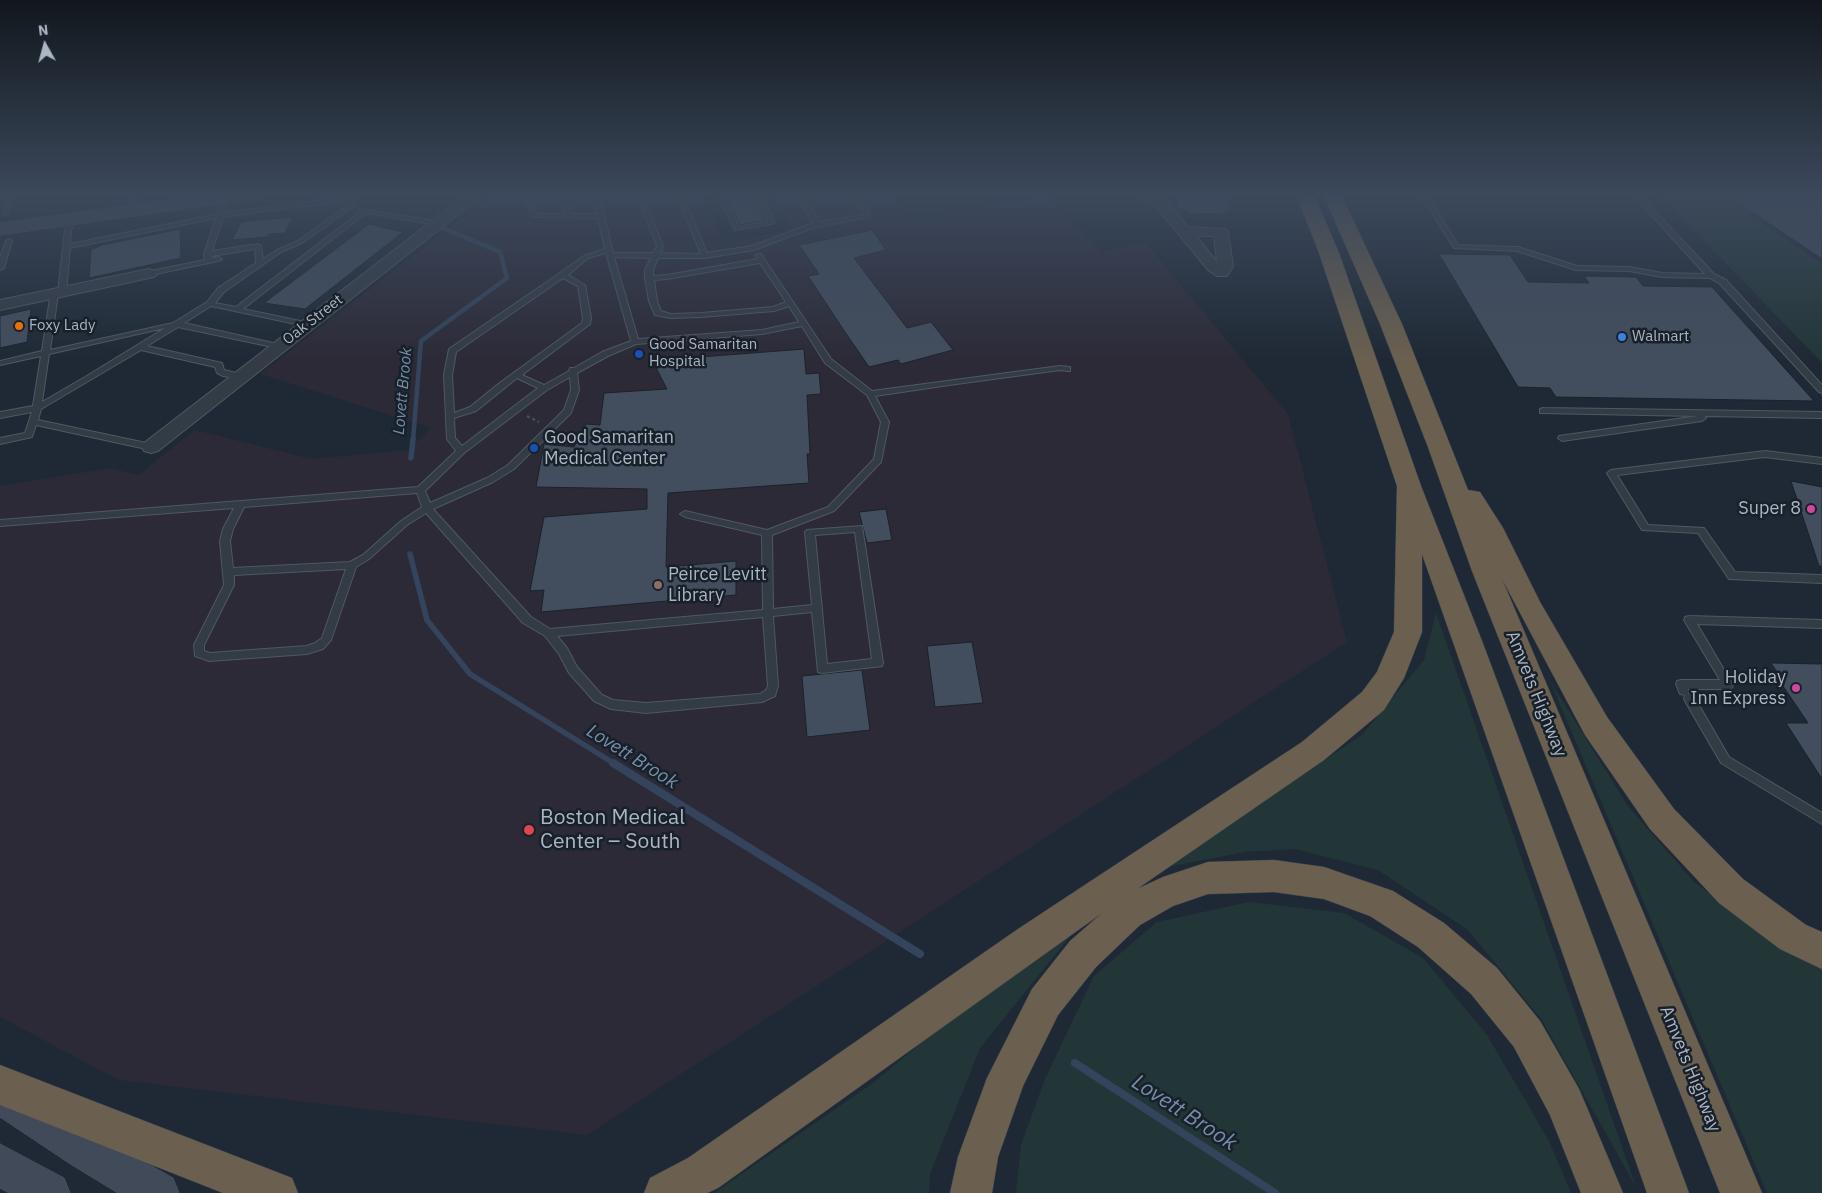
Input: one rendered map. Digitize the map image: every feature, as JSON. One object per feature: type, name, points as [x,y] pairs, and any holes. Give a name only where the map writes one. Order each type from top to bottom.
[{"type":"highway","points":[[1328,250],[1409,486],[1478,668],[1668,1193]]},
{"type":"highway","name":"Amvets Highway","points":[[1357,250],[1391,324],[1440,447],[1489,580],[1741,1193]]},
{"type":"highway","points":[[1440,447],[1494,535],[1528,605],[1596,726],[1662,819],[1731,891],[1793,937],[1822,951]]},
{"type":"highway","points":[[665,1193],[703,1173],[1030,942],[1313,751],[1373,701],[1388,678],[1408,632],[1409,486]]},
{"type":"highway","points":[[971,1193],[978,1156],[1006,1078],[1046,1002],[1083,954],[1128,913],[1163,894],[1208,878],[1274,876],[1324,883],[1381,902],[1431,935],[1484,981],[1532,1043],[1565,1103],[1602,1193]]},
{"type":"highway","points":[[0,1085],[277,1193]]},
{"type":"main road","points":[[0,1094],[86,1151],[158,1193]]},
{"type":"main road","points":[[0,1165],[50,1193]]},
{"type":"street","name":"Oak Street","points":[[151,447],[402,250]]},
{"type":"street","points":[[0,305],[149,274]]},
{"type":"lane","points":[[0,268],[4,250]]},
{"type":"lane","points":[[0,441],[29,435],[36,408],[44,354],[66,250]]},
{"type":"lane","points":[[208,258],[212,250]]},
{"type":"lane","points":[[149,274],[243,250]]},
{"type":"lane","points":[[258,250],[260,265]]},
{"type":"lane","points":[[0,415],[36,408],[88,379],[210,304],[221,290],[282,250]]},
{"type":"lane","points":[[237,310],[316,250]]},
{"type":"lane","points":[[659,250],[649,270],[653,301],[658,313],[671,316],[774,309],[791,303]]},
{"type":"lane","points":[[702,250],[705,256]]},
{"type":"lane","points":[[461,451],[451,439],[448,375],[452,351],[563,275],[586,257],[609,252],[657,256],[705,256],[744,250]]},
{"type":"lane","points":[[685,514],[767,534],[831,509],[878,460],[885,422],[870,394],[828,361],[755,250]]},
{"type":"lane","points":[[1520,250],[1576,268],[1629,269],[1662,275],[1711,276]]},
{"type":"lane","points":[[1687,250],[1711,276],[1723,282],[1822,390]]},
{"type":"lane","points":[[609,252],[635,342]]},
{"type":"lane","points":[[208,258],[218,259]]},
{"type":"lane","points":[[649,278],[666,278],[763,260]]},
{"type":"lane","points":[[450,417],[473,409],[586,324],[587,318],[582,285],[563,275]]},
{"type":"lane","points":[[210,304],[307,325]]},
{"type":"lane","points":[[0,363],[178,323],[279,347]]},
{"type":"lane","points":[[0,523],[420,490],[461,451],[544,388],[573,370],[635,342],[762,332],[804,323]]},
{"type":"lane","points":[[140,347],[219,365],[220,370],[226,374],[241,377]]},
{"type":"lane","points":[[870,394],[1008,374],[1060,368],[1067,369]]},
{"type":"lane","points":[[229,572],[352,566],[366,557],[404,523],[427,508],[490,480],[511,467],[568,411],[576,390],[573,370]]},
{"type":"lane","points":[[516,375],[544,388]]},
{"type":"lane","points":[[1543,411],[1822,415]]},
{"type":"lane","points":[[1562,438],[1735,414]]},
{"type":"lane","points":[[33,422],[151,447]]},
{"type":"lane","points":[[1822,461],[1765,454],[1610,473],[1645,528],[1701,530],[1732,576],[1822,579]]},
{"type":"lane","points":[[420,490],[427,508],[527,620],[549,633],[558,644],[567,662],[598,698],[611,704],[646,708],[762,698],[771,693],[773,686],[768,613],[767,534]]},
{"type":"lane","points":[[241,503],[228,529],[225,541],[229,572],[228,585],[198,645],[199,653],[209,657],[307,650],[319,646],[326,640],[352,566]]},
{"type":"lane","points":[[859,528],[878,663],[822,669],[817,608],[810,532],[859,528]]},
{"type":"lane","points":[[549,633],[817,608]]},
{"type":"lane","points":[[1822,624],[1689,620],[1728,685],[1680,684],[1725,760],[1822,819]]},
{"type":"shaded area","name":"Boston Medical Center – South","points":[[421,250],[1099,250],[1101,252],[1113,250],[1152,250],[1288,414],[1347,642],[587,1135],[119,1080],[0,1017],[0,486],[111,468],[138,475],[195,430],[311,459],[408,450],[431,428],[260,374]]},
{"type":"green space","points":[[1713,250],[1801,250],[1822,264],[1822,363]]},
{"type":"green space","points":[[1436,613],[1636,1187],[1542,1020],[1468,930],[1378,870],[1295,849],[1245,852],[1167,867],[1363,734],[1424,660]]},
{"type":"green space","points":[[1550,681],[1628,806],[1694,882],[1774,940],[1822,967],[1822,1193],[1767,1193]]},
{"type":"green space","points":[[1249,902],[1344,913],[1423,958],[1487,1035],[1549,1141],[1571,1193],[1016,1193],[1021,1145],[1045,1079],[1094,976],[1157,922]]},
{"type":"green space","points":[[1080,924],[980,1048],[930,1174],[929,1193],[714,1193],[873,1083],[943,1025]]},
{"type":"building","points":[[91,250],[181,250],[181,258],[89,278]]},
{"type":"building","points":[[335,250],[381,250],[305,309],[264,303]]},
{"type":"building","points":[[802,250],[886,250],[854,258],[907,328],[931,322],[953,350],[901,364],[898,360],[869,367],[808,276],[819,274]]},
{"type":"building","points":[[1808,250],[1822,250],[1822,259]]},
{"type":"building","name":"Walmart","points":[[1439,254],[1510,255],[1528,282],[1589,283],[1584,276],[1636,277],[1643,286],[1712,287],[1814,401],[1556,397],[1550,388],[1518,387]]},
{"type":"building","points":[[31,309],[27,342],[0,348],[0,316]]},
{"type":"building","points":[[804,349],[806,374],[819,373],[821,394],[807,395],[810,454],[807,454],[809,483],[668,493],[666,567],[736,561],[736,595],[541,612],[544,590],[530,591],[544,517],[647,509],[647,489],[536,487],[544,444],[574,447],[586,424],[600,425],[604,393],[667,389],[654,364],[661,360]]},
{"type":"building","name":"Super 8","points":[[1791,481],[1822,487],[1822,566],[1819,566]]},
{"type":"building","points":[[886,509],[892,540],[867,543],[859,512]]},
{"type":"building","points":[[972,642],[983,703],[935,707],[927,646]]},
{"type":"building","points":[[1771,663],[1822,664],[1822,779],[1786,723],[1808,723],[1781,683],[1784,683]]},
{"type":"building","points":[[862,670],[870,730],[807,737],[802,676]]},
{"type":"waterway","name":"Lovett Brook","points":[[413,440],[421,341],[507,278],[500,252],[494,250]]},
{"type":"waterway","name":"Lovett Brook","points":[[411,458],[413,439]]},
{"type":"waterway","name":"Lovett Brook","points":[[410,554],[427,620],[470,674],[615,764]]},
{"type":"waterway","name":"Lovett Brook","points":[[613,763],[920,954]]},
{"type":"waterway","name":"Lovett Brook","points":[[1075,1063],[1275,1193]]},
{"type":"place","name":"Foxy Lady","points":[[19,326]]},
{"type":"place","name":"Walmart","points":[[1622,337]]},
{"type":"place","name":"Good Samaritan Hospital","points":[[639,354]]},
{"type":"place","name":"Good Samaritan Medical Center","points":[[534,448]]},
{"type":"place","name":"Super 8","points":[[1811,509]]},
{"type":"place","name":"Peirce Levitt Library","points":[[658,585]]},
{"type":"place","name":"Holiday Inn Express","points":[[1796,688]]},
{"type":"place","name":"Boston Medical Center – South","points":[[529,830]]}]
